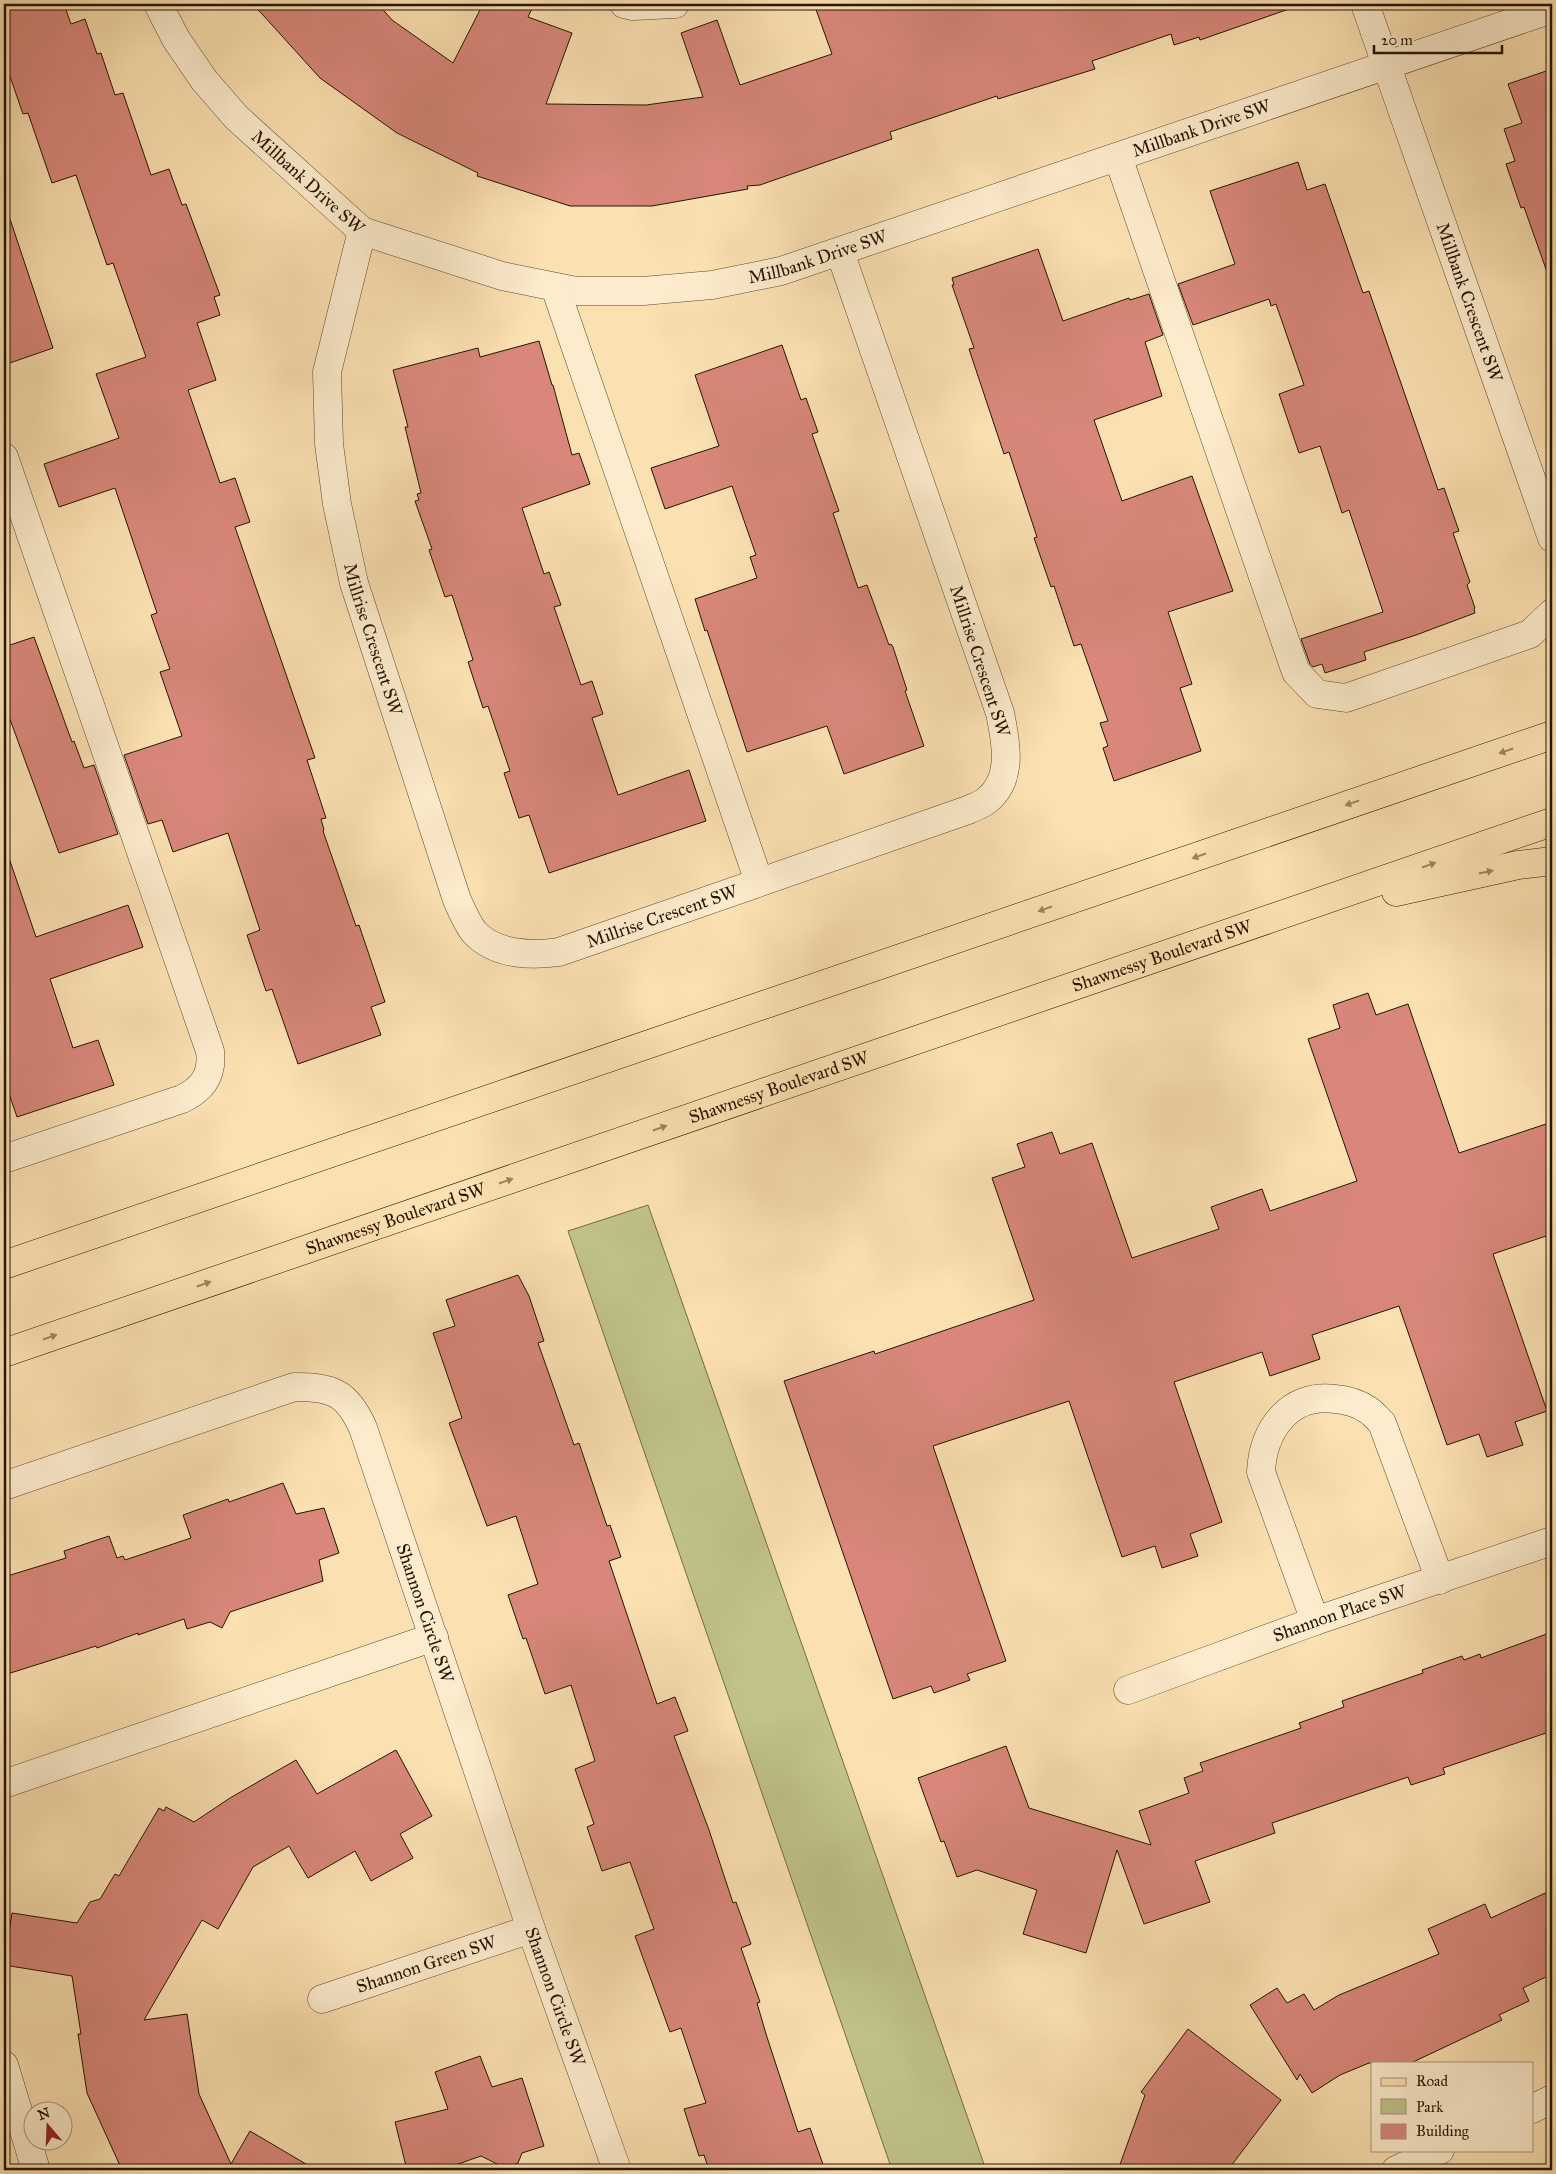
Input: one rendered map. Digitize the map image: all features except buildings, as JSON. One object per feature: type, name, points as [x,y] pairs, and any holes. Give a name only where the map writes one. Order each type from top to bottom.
[{"type":"main road","points":[[4,1265],[1552,735]]},
{"type":"main road","name":"Shawnessy Boulevard SW","points":[[4,1353],[1552,822]]},
{"type":"main road","points":[[1267,920],[1518,865],[1552,862]]},
{"type":"street","name":"Millbank Drive SW","points":[[158,4],[176,39],[204,80],[236,118],[362,230],[502,276],[576,291],[643,291],[712,285],[781,271],[1552,9]]},
{"type":"street","points":[[624,4],[633,6],[675,4]]},
{"type":"street","name":"Millbank Crescent SW","points":[[1365,4],[1552,538]]},
{"type":"street","points":[[1118,157],[1296,672],[1317,694],[1346,698],[1530,634],[1552,613]]},
{"type":"street","name":"Millrise Crescent SW","points":[[362,230],[326,372],[329,444],[336,504],[354,583],[457,900],[474,932],[493,946],[515,952],[541,955],[559,952],[968,810],[986,800],[997,788],[1007,760],[1007,744],[1000,714],[840,252]]},
{"type":"street","points":[[555,287],[759,882]]},
{"type":"street","points":[[4,457],[210,1051],[211,1061],[205,1082],[192,1094],[182,1099],[4,1159]]},
{"type":"street","name":"Shannon Circle SW","points":[[4,1486],[294,1387],[316,1387],[336,1393],[354,1407],[363,1428],[434,1637],[531,1929],[617,2170]]},
{"type":"street","points":[[1315,1621],[1261,1472],[1262,1453],[1278,1421],[1291,1409],[1307,1401],[1328,1398],[1348,1400],[1367,1409],[1382,1422],[1440,1580]]},
{"type":"street","name":"Shannon Place SW","points":[[1128,1690],[1315,1621],[1552,1541]]},
{"type":"street","points":[[4,1784],[434,1637]]},
{"type":"street","name":"Shannon Green SW","points":[[322,1999],[531,1929]]},
{"type":"street","points":[[4,2065],[36,2170]]},
{"type":"street","points":[[1534,2107],[1552,2100]]},
{"type":"street","points":[[1396,2170],[1436,2152]]},
{"type":"green space","points":[[648,1205],[986,2170],[892,2170],[568,1231]]}]
